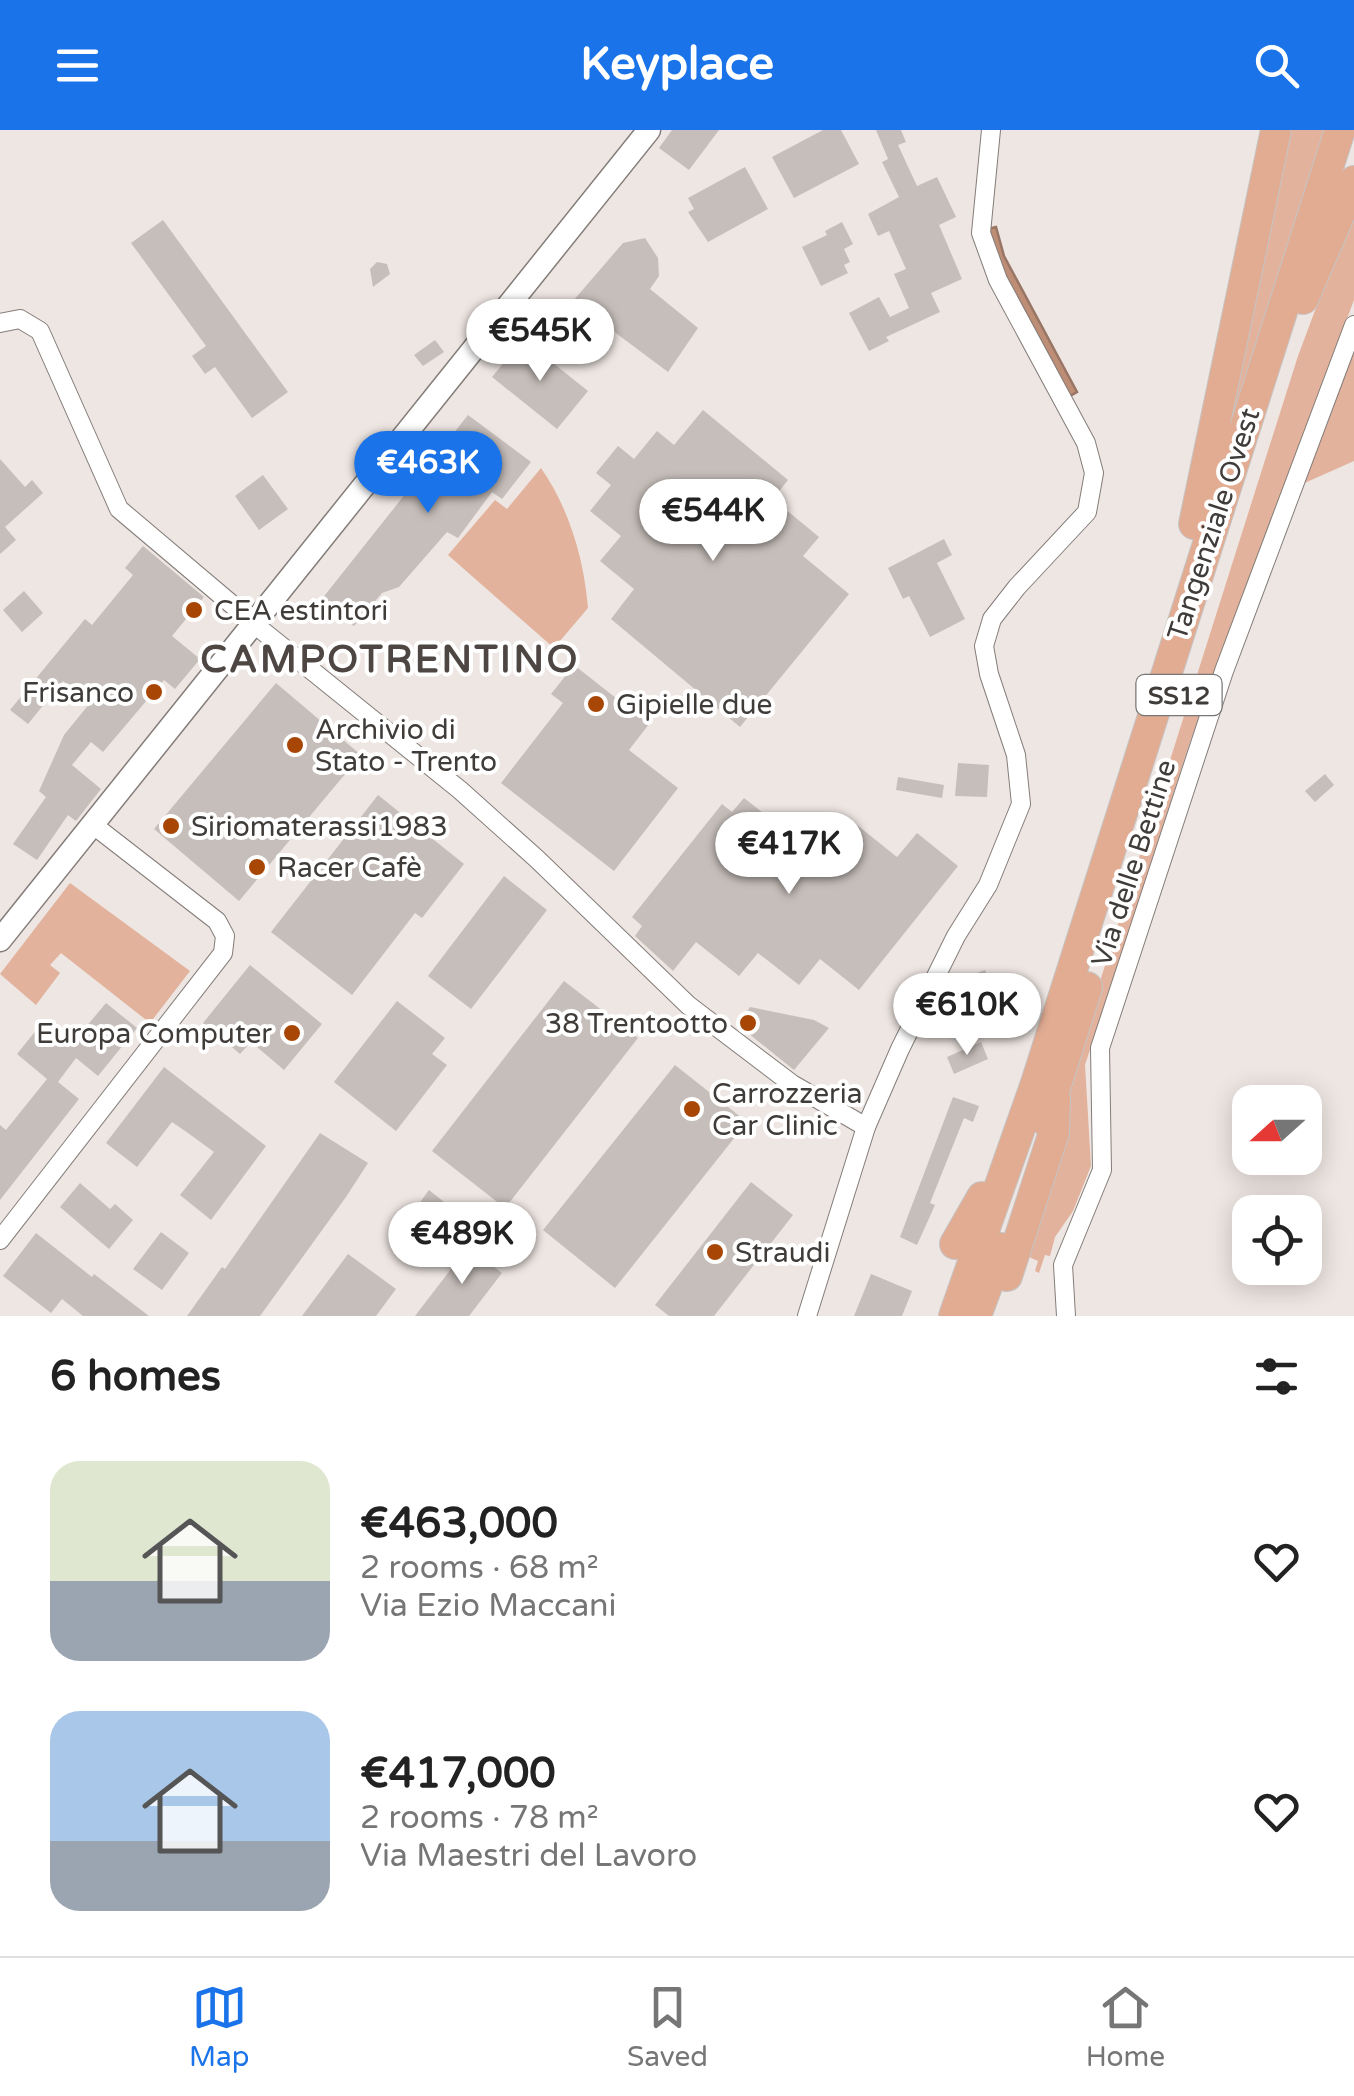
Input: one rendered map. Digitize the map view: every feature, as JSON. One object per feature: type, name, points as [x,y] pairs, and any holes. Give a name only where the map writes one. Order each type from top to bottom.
[{"type":"highway","points":[[1143,741],[1205,477],[1276,130]]},
{"type":"highway","name":"Tangenziale Ovest","points":[[976,1316],[1143,741],[1340,130]]},
{"type":"highway","name":"Tangenziale Ovest","points":[[954,1316],[1045,1087],[1354,144]]},
{"type":"highway","points":[[1304,300],[1354,181]]},
{"type":"highway","points":[[956,1244],[979,1208],[1014,1107],[1045,1087],[1054,1132],[998,1316]]},
{"type":"street","points":[[0,940],[248,619],[649,130]]},
{"type":"street","points":[[807,1316],[866,1127],[956,936],[988,885],[1021,804],[1016,756],[989,674],[984,646],[992,619],[1087,512],[1094,473],[1086,444],[998,280],[981,233],[991,130]]},
{"type":"street","points":[[0,324],[20,320],[40,331],[119,509],[460,790],[700,1015],[792,1084],[866,1127]]},
{"type":"street","name":"Via delle Bettine","points":[[1066,1316],[1063,1265],[1102,1170],[1100,1048],[1224,671],[1354,324]]},
{"type":"street","points":[[0,1240],[223,953],[225,936],[217,920],[92,824]]},
{"type":"shaded area","points":[[1287,130],[1326,130],[1207,507]]},
{"type":"shaded area","points":[[1354,206],[1354,300],[1191,739],[1085,1065],[1091,1166],[1073,1211],[1055,1237],[1050,1256],[1045,1255],[1039,1273],[1035,1271],[1038,1261],[1022,1254],[1070,1076],[1298,356]]},
{"type":"shaded area","points":[[996,227],[1004,256],[1077,392],[1070,396],[998,263],[988,229]]},
{"type":"shaded area","points":[[1354,346],[1354,461],[1300,485]]},
{"type":"shaded area","points":[[541,468],[574,535],[588,608],[554,648],[448,555],[495,500],[507,509]]},
{"type":"shaded area","points":[[70,883],[190,971],[150,1023],[61,953],[50,965],[60,973],[36,1005],[0,974]]},
{"type":"building","points":[[672,130],[719,130],[689,170],[659,148]]},
{"type":"building","points":[[823,130],[841,130],[859,164],[794,198],[772,157]]},
{"type":"building","points":[[876,130],[901,130],[906,142],[898,145],[917,186],[937,177],[956,217],[939,225],[962,279],[931,293],[940,312],[886,337],[889,341],[869,351],[849,313],[879,297],[890,317],[909,308],[894,274],[906,269],[889,231],[878,236],[868,214],[899,197],[882,162],[888,159]]},
{"type":"building","points":[[745,167],[768,209],[708,242],[688,212],[694,209],[688,198]]},
{"type":"building","points":[[163,220],[288,392],[252,418],[215,367],[205,374],[192,356],[206,346],[131,243]]},
{"type":"building","points":[[842,222],[853,244],[844,249],[850,262],[844,265],[848,273],[821,286],[802,247],[827,235],[825,231]]},
{"type":"building","points":[[645,238],[658,258],[659,276],[650,289],[698,328],[668,372],[573,301],[623,243]]},
{"type":"building","points":[[377,262],[387,264],[390,274],[373,287],[370,269]]},
{"type":"building","points":[[523,339],[588,391],[557,429],[492,377]]},
{"type":"building","points":[[435,340],[444,352],[423,366],[414,355]]},
{"type":"building","points":[[703,410],[788,480],[773,499],[819,537],[803,556],[849,594],[740,727],[611,619],[634,589],[600,561],[621,536],[590,511],[611,485],[596,473],[618,446],[634,459],[657,431],[674,445]]},
{"type":"building","points":[[468,415],[531,462],[502,499],[492,492],[458,538],[447,532],[399,587],[382,593],[354,626],[321,600]]},
{"type":"building","points":[[0,459],[25,487],[32,480],[43,493],[5,527],[16,540],[0,554]]},
{"type":"building","points":[[263,475],[288,509],[259,530],[235,496]]},
{"type":"building","points":[[944,539],[952,555],[937,563],[965,619],[930,637],[909,596],[903,599],[888,568]]},
{"type":"building","points":[[143,546],[204,597],[172,636],[200,659],[175,689],[164,680],[103,752],[91,742],[72,765],[101,789],[76,821],[68,815],[37,860],[13,844],[46,797],[39,791],[64,735],[90,703],[63,681],[28,724],[10,710],[85,619],[92,625],[133,575],[125,568]]},
{"type":"building","points":[[24,591],[43,613],[22,632],[3,610]]},
{"type":"building","points":[[574,665],[649,724],[629,750],[678,788],[614,871],[501,783],[563,703],[551,694]]},
{"type":"building","points":[[276,683],[361,755],[239,901],[154,829]]},
{"type":"building","points":[[958,763],[989,765],[987,797],[955,796]]},
{"type":"building","points":[[1325,774],[1334,785],[1315,802],[1305,791]]},
{"type":"building","points":[[898,777],[944,785],[942,798],[896,790]]},
{"type":"building","points":[[378,795],[464,864],[422,918],[415,913],[352,995],[271,932]]},
{"type":"building","points":[[744,798],[786,831],[797,817],[838,849],[857,825],[897,857],[917,833],[958,866],[859,990],[820,959],[799,985],[758,953],[739,976],[696,942],[673,971],[635,936],[642,926],[632,917],[722,804],[732,812]]},
{"type":"building","points":[[504,876],[547,910],[471,1009],[428,976]]},
{"type":"building","points":[[250,965],[322,1024],[284,1070],[251,1042],[240,1054],[203,1023]]},
{"type":"building","points":[[985,970],[999,1006],[967,1019],[953,982]]},
{"type":"building","points":[[564,981],[638,1038],[505,1208],[432,1151]]},
{"type":"building","points":[[397,1001],[445,1038],[432,1054],[447,1065],[396,1131],[334,1082]]},
{"type":"building","points":[[106,1003],[137,1028],[98,1076],[76,1058],[58,1082],[79,1099],[0,1200],[0,1125],[6,1130],[47,1079],[17,1054],[42,1023],[70,1046]]},
{"type":"building","points":[[750,1007],[814,1020],[829,1028],[794,1070],[738,1025]]},
{"type":"building","points":[[981,1042],[988,1059],[954,1074],[947,1057]]},
{"type":"building","points":[[675,1065],[747,1122],[615,1288],[543,1230]]},
{"type":"building","points":[[164,1067],[266,1146],[211,1220],[180,1195],[214,1152],[172,1122],[137,1167],[106,1143]]},
{"type":"building","points":[[953,1097],[979,1106],[973,1122],[964,1118],[917,1245],[900,1237]]},
{"type":"building","points":[[320,1133],[368,1163],[260,1316],[187,1316],[222,1267],[225,1269]]},
{"type":"building","points":[[751,1182],[793,1215],[714,1316],[669,1316],[655,1305]]},
{"type":"building","points":[[80,1183],[110,1209],[115,1204],[133,1220],[109,1249],[60,1207]]},
{"type":"building","points":[[429,1190],[454,1210],[438,1231],[413,1212]]},
{"type":"building","points":[[161,1232],[189,1253],[162,1290],[133,1269]]},
{"type":"building","points":[[36,1233],[149,1316],[83,1316],[62,1299],[51,1313],[3,1276]]},
{"type":"building","points":[[468,1247],[502,1273],[469,1316],[415,1316]]},
{"type":"building","points":[[348,1254],[396,1289],[376,1316],[302,1316]]},
{"type":"building","points":[[871,1274],[912,1291],[902,1316],[854,1316]]},
{"type":"place","name":"CEA estintori","points":[[194,610]]},
{"type":"place","name":"Frisanco","points":[[154,692]]},
{"type":"place","name":"Gipielle due","points":[[596,704]]},
{"type":"place","name":"Archivio di Stato - Trento","points":[[295,745]]},
{"type":"place","name":"Siriomaterassi1983","points":[[171,826]]},
{"type":"place","name":"Racer Cafè","points":[[257,867]]},
{"type":"place","name":"38 Trentootto","points":[[748,1023]]},
{"type":"place","name":"Europa Computer","points":[[292,1033]]},
{"type":"place","name":"Carrozzeria Car Clinic","points":[[692,1109]]},
{"type":"place","name":"Straudi","points":[[715,1252]]},
{"type":"district","name":"CAMPOTRENTINO","points":[[390,659]]}]
